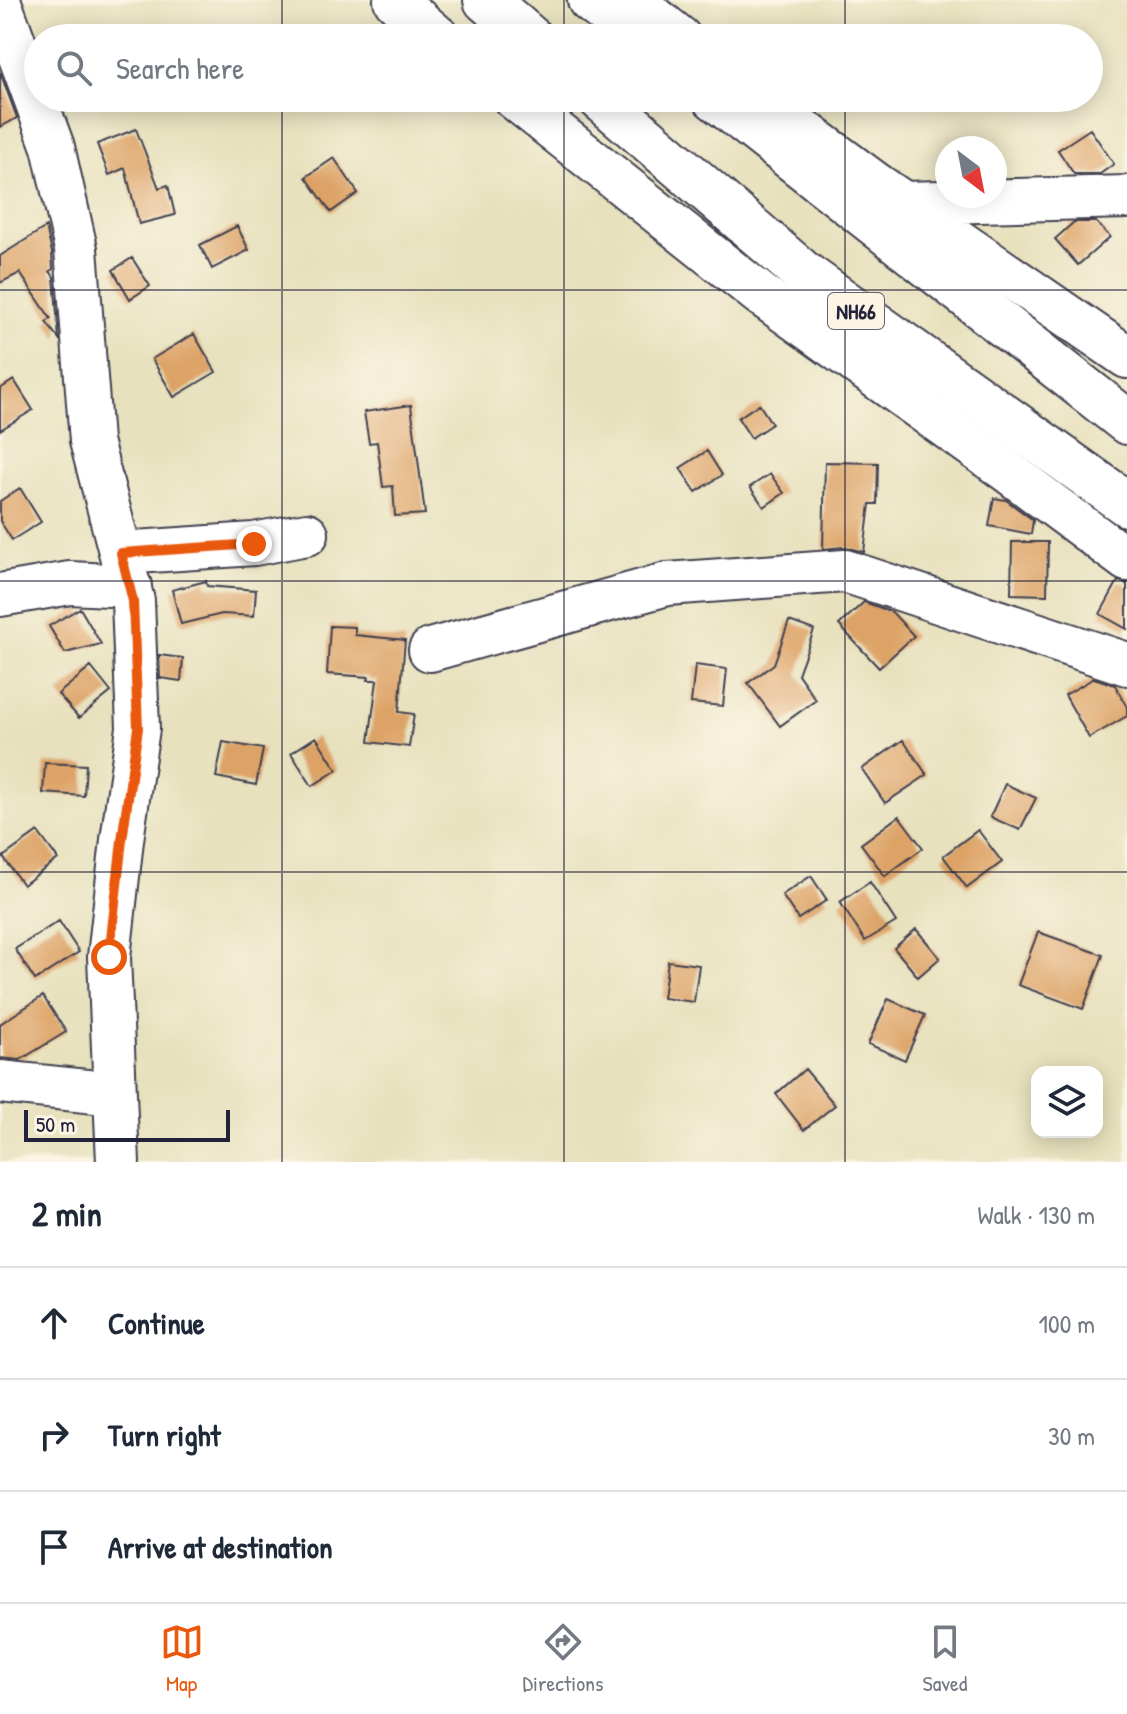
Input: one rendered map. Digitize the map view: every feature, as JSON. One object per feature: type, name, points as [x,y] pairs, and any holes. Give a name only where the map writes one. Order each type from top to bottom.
[{"type":"highway","points":[[486,0],[514,24]]},
{"type":"highway","points":[[590,0],[620,24]]},
{"type":"highway","name":"NH66","points":[[616,112],[803,273],[1127,504]]},
{"type":"highway","points":[[733,112],[1127,422]]},
{"type":"street","points":[[395,0],[423,24]]},
{"type":"street","points":[[632,0],[662,24]]},
{"type":"street","points":[[0,3],[24,68]]},
{"type":"street","points":[[40,112],[53,147],[76,249],[91,441],[133,601],[138,728],[109,957],[118,1162]]},
{"type":"street","points":[[532,112],[760,294],[1127,560]]},
{"type":"street","points":[[779,112],[903,203],[1127,357]]},
{"type":"street","points":[[903,203],[1127,197]]},
{"type":"street","points":[[0,595],[307,534]]},
{"type":"street","points":[[430,650],[667,584],[845,571],[1127,664]]},
{"type":"street","points":[[0,1082],[115,1094]]},
{"type":"building","points":[[0,72],[17,118],[0,127]]},
{"type":"building","points":[[136,129],[159,188],[168,185],[175,215],[139,224],[125,168],[109,175],[97,144]]},
{"type":"building","points":[[1090,129],[1114,164],[1100,174],[1074,174],[1058,150]]},
{"type":"building","points":[[334,158],[358,193],[331,212],[306,177]]},
{"type":"building","points":[[1074,222],[1096,222],[1110,237],[1078,265],[1055,239]]},
{"type":"building","points":[[237,226],[249,250],[212,269],[200,245]]},
{"type":"building","points":[[46,227],[52,253],[53,269],[50,271],[54,277],[59,339],[46,322],[51,319],[20,273],[0,283],[0,256]]},
{"type":"building","points":[[132,258],[150,286],[130,299],[113,270]]},
{"type":"building","points":[[194,334],[216,372],[174,397],[152,359]]},
{"type":"building","points":[[14,380],[33,410],[0,430],[0,389]]},
{"type":"building","points":[[759,404],[772,424],[751,438],[738,418]]},
{"type":"building","points":[[411,405],[425,514],[395,516],[393,486],[383,487],[377,442],[369,443],[364,412]]},
{"type":"building","points":[[707,451],[722,475],[696,492],[680,468]]},
{"type":"building","points":[[825,462],[878,463],[877,504],[870,504],[864,552],[844,547],[823,549]]},
{"type":"building","points":[[770,474],[784,493],[764,507],[750,487]]},
{"type":"building","points":[[20,488],[41,522],[12,540],[0,521],[0,501]]},
{"type":"building","points":[[994,498],[1006,500],[1033,520],[1031,534],[989,526]]},
{"type":"building","points":[[1012,542],[1048,542],[1047,595],[1011,594]]},
{"type":"building","points":[[206,581],[207,586],[256,590],[254,616],[222,614],[181,624],[172,590]]},
{"type":"building","points":[[1118,581],[1127,584],[1127,629],[1100,614]]},
{"type":"building","points":[[864,602],[892,612],[914,636],[879,668],[839,625]]},
{"type":"building","points":[[80,608],[101,644],[65,653],[49,626]]},
{"type":"building","points":[[789,621],[814,630],[798,674],[816,700],[780,726],[748,683],[774,664]]},
{"type":"building","points":[[330,626],[355,627],[355,635],[405,640],[399,712],[414,714],[409,747],[369,742],[377,680],[327,674]]},
{"type":"building","points":[[159,655],[183,658],[181,681],[160,678]]},
{"type":"building","points":[[695,665],[727,669],[723,706],[691,703]]},
{"type":"building","points":[[91,667],[111,692],[79,718],[58,694]]},
{"type":"building","points":[[1094,678],[1115,685],[1127,707],[1127,716],[1089,738],[1065,695]]},
{"type":"building","points":[[316,737],[337,770],[312,786],[291,753]]},
{"type":"building","points":[[903,740],[927,775],[885,803],[862,769]]},
{"type":"building","points":[[223,742],[263,749],[256,785],[216,777]]},
{"type":"building","points":[[45,763],[86,765],[84,796],[43,793]]},
{"type":"building","points":[[1005,784],[1036,798],[1020,830],[990,817]]},
{"type":"building","points":[[899,816],[923,848],[885,876],[861,844]]},
{"type":"building","points":[[978,830],[1002,862],[967,888],[943,856]]},
{"type":"building","points":[[38,832],[58,859],[23,885],[3,857]]},
{"type":"building","points":[[811,876],[827,900],[798,919],[782,895]]},
{"type":"building","points":[[870,882],[896,922],[865,941],[840,902]]},
{"type":"building","points":[[59,921],[79,952],[35,980],[15,949]]},
{"type":"building","points":[[916,929],[940,958],[918,977],[894,948]]},
{"type":"building","points":[[1038,932],[1103,955],[1083,1009],[1018,985]]},
{"type":"building","points":[[668,961],[699,965],[694,1002],[663,998]]},
{"type":"building","points":[[43,996],[66,1032],[20,1060],[0,1058],[0,1024]]},
{"type":"building","points":[[888,999],[925,1015],[905,1060],[868,1044]]},
{"type":"building","points":[[805,1069],[835,1105],[804,1130],[776,1094]]},
{"type":"route","points":[[109,957],[138,728],[133,601],[121,553],[254,544]]}]
